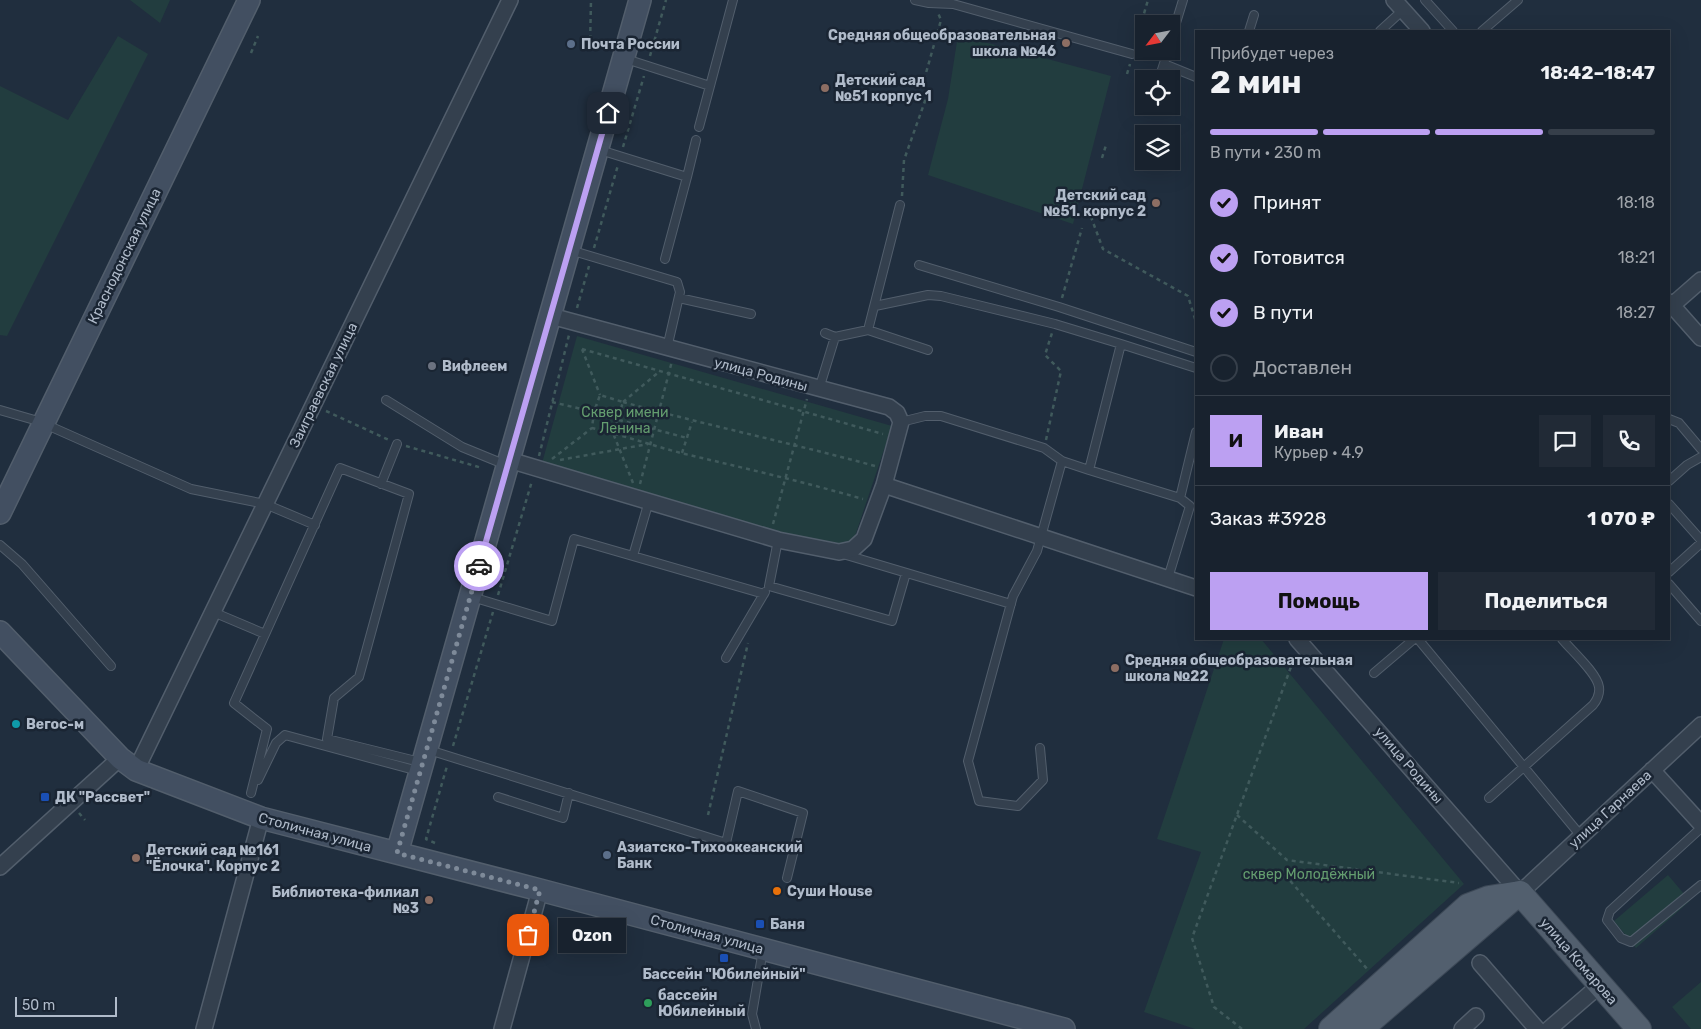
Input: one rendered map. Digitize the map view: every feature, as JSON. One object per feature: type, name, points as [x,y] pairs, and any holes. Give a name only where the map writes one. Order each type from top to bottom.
[{"type":"main road","name":"улица Комарова","points":[[1520,893],[1639,1029]]},
{"type":"main road","points":[[1331,1029],[1468,906],[1489,898],[1520,893]]},
{"type":"main road","name":"улица Гарнаева","points":[[1361,1029],[1520,893]]},
{"type":"street","name":"Краснодонская улица","points":[[0,513],[249,0]]},
{"type":"street","name":"Заиграевская улица","points":[[0,867],[128,764],[213,612],[510,0]]},
{"type":"street","points":[[397,853],[640,0]]},
{"type":"street","points":[[1398,5],[1421,30]]},
{"type":"street","points":[[1701,280],[1670,305],[1701,338]]},
{"type":"street","name":"улица Родины","points":[[551,316],[889,407],[897,413],[901,422]]},
{"type":"street","points":[[507,467],[536,468],[640,495],[774,538],[839,552],[853,549],[864,539],[884,485],[901,422]]},
{"type":"street","points":[[884,485],[1195,588]]},
{"type":"street","name":"Столичная улица","points":[[0,632],[128,764],[251,808],[397,853],[763,948],[1064,1029]]},
{"type":"street","name":"улица Родины","points":[[1298,640],[1520,893]]},
{"type":"street","name":"улица Гарнаева","points":[[1520,893],[1701,726]]},
{"type":"street","points":[[1652,770],[1701,824]]},
{"type":"street","points":[[204,1029],[251,808]]},
{"type":"street","points":[[502,1029],[540,890]]},
{"type":"street","points":[[1480,963],[1537,1029]]},
{"type":"street","points":[[1549,1029],[1600,985]]},
{"type":"street","points":[[1462,1029],[1476,1016]]},
{"type":"lane","points":[[699,127],[733,0]]},
{"type":"lane","points":[[915,0],[953,4],[1132,54]]},
{"type":"lane","points":[[1178,15],[1183,0]]},
{"type":"lane","points":[[1425,0],[1452,30]]},
{"type":"lane","points":[[1483,30],[1518,0]]},
{"type":"lane","points":[[1381,30],[1398,5]]},
{"type":"lane","points":[[1249,30],[1254,15]]},
{"type":"lane","points":[[624,58],[710,86]]},
{"type":"lane","points":[[1162,70],[1165,60]]},
{"type":"lane","points":[[1164,64],[1195,77]]},
{"type":"lane","points":[[666,259],[696,140]]},
{"type":"lane","points":[[598,149],[687,177]]},
{"type":"lane","points":[[868,330],[900,205]]},
{"type":"lane","points":[[570,250],[673,279],[680,287],[671,349]]},
{"type":"lane","points":[[919,265],[1059,307],[1195,352]]},
{"type":"lane","points":[[875,306],[928,296],[942,296],[1055,324],[1195,368]]},
{"type":"lane","points":[[679,298],[752,314]]},
{"type":"lane","points":[[825,333],[836,337],[868,330],[928,350]]},
{"type":"lane","points":[[815,388],[836,337]]},
{"type":"lane","points":[[1089,470],[1122,344]]},
{"type":"lane","points":[[386,400],[462,448],[507,467]]},
{"type":"lane","points":[[0,410],[43,424],[190,489],[265,504],[315,525]]},
{"type":"lane","points":[[901,422],[925,416],[941,416],[1044,448],[1062,461],[1180,498],[1193,507],[1168,578]]},
{"type":"lane","points":[[1670,419],[1679,423],[1701,449]]},
{"type":"lane","points":[[1180,498],[1195,436]]},
{"type":"lane","points":[[381,484],[397,444]]},
{"type":"lane","points":[[1670,480],[1687,465],[1701,457]]},
{"type":"lane","points":[[1040,748],[1043,780],[1018,806],[979,801],[968,761],[1011,604],[1021,580],[1037,551],[1062,461]]},
{"type":"lane","points":[[251,808],[267,729],[234,703],[340,468],[409,494],[358,677],[334,698],[327,739],[424,761]]},
{"type":"lane","points":[[633,556],[640,495]]},
{"type":"lane","points":[[1670,505],[1701,542],[1670,571]]},
{"type":"lane","points":[[726,658],[769,586],[774,538]]},
{"type":"lane","points":[[470,597],[552,621],[574,539],[764,594]]},
{"type":"lane","points":[[0,545],[22,564],[111,666]]},
{"type":"lane","points":[[839,552],[1011,604]]},
{"type":"lane","points":[[769,586],[892,621],[906,573]]},
{"type":"lane","points":[[1670,585],[1698,611],[1701,621]]},
{"type":"lane","points":[[213,612],[266,634]]},
{"type":"lane","points":[[1374,673],[1415,640]]},
{"type":"lane","points":[[1417,640],[1581,836]]},
{"type":"lane","points":[[1489,798],[1593,706],[1598,697],[1599,686],[1594,677],[1563,640]]},
{"type":"lane","points":[[251,808],[276,743],[284,735],[424,761],[450,756],[726,843],[738,792],[803,812],[787,878]]},
{"type":"lane","points":[[498,797],[563,818],[570,793]]},
{"type":"lane","points":[[1701,828],[1610,911],[1607,920],[1621,938],[1630,942],[1701,885]]},
{"type":"lane","points":[[756,1029],[752,1014],[763,948]]},
{"type":"path","points":[[590,47],[591,0]]},
{"type":"path","points":[[435,843],[426,839],[536,468],[573,322],[666,0]]},
{"type":"path","points":[[1127,74],[1148,0]]},
{"type":"path","points":[[900,205],[904,187],[904,160],[925,101],[924,80],[941,20],[930,2]]},
{"type":"path","points":[[251,53],[258,36]]},
{"type":"path","points":[[1102,158],[1106,145]]},
{"type":"path","points":[[1088,209],[1103,249],[1188,296],[1195,319]]},
{"type":"path","points":[[1065,287],[1082,228]]},
{"type":"path","points":[[650,444],[549,462],[592,428],[594,412],[600,395],[582,349],[883,434]]},
{"type":"path","points":[[640,495],[650,444],[669,373],[671,349]]},
{"type":"path","points":[[1044,448],[1062,371],[1045,355]]},
{"type":"path","points":[[640,495],[613,433],[623,402],[660,371]]},
{"type":"path","points":[[774,538],[804,412],[815,388]]},
{"type":"path","points":[[600,395],[692,422],[796,444],[889,469]]},
{"type":"path","points":[[552,402],[594,412]]},
{"type":"path","points":[[313,405],[397,444],[507,467]]},
{"type":"path","points":[[618,420],[687,438]]},
{"type":"path","points":[[682,453],[692,422]]},
{"type":"path","points":[[592,428],[682,453],[877,502]]},
{"type":"path","points":[[708,815],[750,635]]},
{"type":"path","points":[[1242,1029],[1214,1007],[1192,938],[1292,664]]},
{"type":"path","points":[[1237,815],[1287,860],[1459,883]]},
{"type":"path","points":[[1286,875],[1369,971]]},
{"type":"green space","points":[[130,0],[170,0],[160,23]]},
{"type":"green space","points":[[958,35],[1111,76],[1073,224],[928,175],[948,99]]},
{"type":"green space","points":[[118,36],[148,54],[7,336],[0,335],[0,86],[68,120]]},
{"type":"green space","name":"Сквер имени Ленина","points":[[577,336],[892,426],[850,551],[541,467]]},
{"type":"green space","name":"сквер Молодёжный","points":[[1224,640],[1262,640],[1464,884],[1304,1029],[1195,1029],[1144,1012],[1201,852],[1157,839]]},
{"type":"green space","points":[[1668,875],[1690,901],[1636,948],[1614,921]]},
{"type":"green space","points":[[1701,982],[1701,1029],[1691,1029],[1672,1007]]},
{"type":"way so far","points":[[479,566],[397,853],[540,890],[528,935]]},
{"type":"place","name":"Средняя общеобразовательная школа №46","points":[[1066,43]]},
{"type":"place","name":"Почта России","points":[[571,44]]},
{"type":"place","name":"Детский сад №51 корпус 1","points":[[825,88]]},
{"type":"place","name":"Детский сад №51. корпус 2","points":[[1156,203]]},
{"type":"place","name":"Вифлеем","points":[[432,366]]},
{"type":"place","name":"Средняя общеобразовательная школа №22","points":[[1115,668]]},
{"type":"place","name":"Вегос-м","points":[[16,724]]},
{"type":"place","name":"ДК \"Рассвет\"","points":[[45,797]]},
{"type":"place","name":"Азиатско-Тихоокеанский Банк","points":[[607,855]]},
{"type":"place","name":"Детский сад №161 \"Ёлочка\". Корпус 2","points":[[136,858]]},
{"type":"place","name":"Суши House","points":[[777,891]]},
{"type":"place","name":"Библиотека-филиал №3","points":[[429,900]]},
{"type":"place","name":"Баня","points":[[760,924]]},
{"type":"place","name":"Ozon","points":[[528,935]]},
{"type":"place","name":"Бассейн \"Юбилейный\"","points":[[724,958]]},
{"type":"place","name":"бассейн Юбилейный","points":[[648,1003]]},
{"type":"route","points":[[479,566],[608,113]]}]
